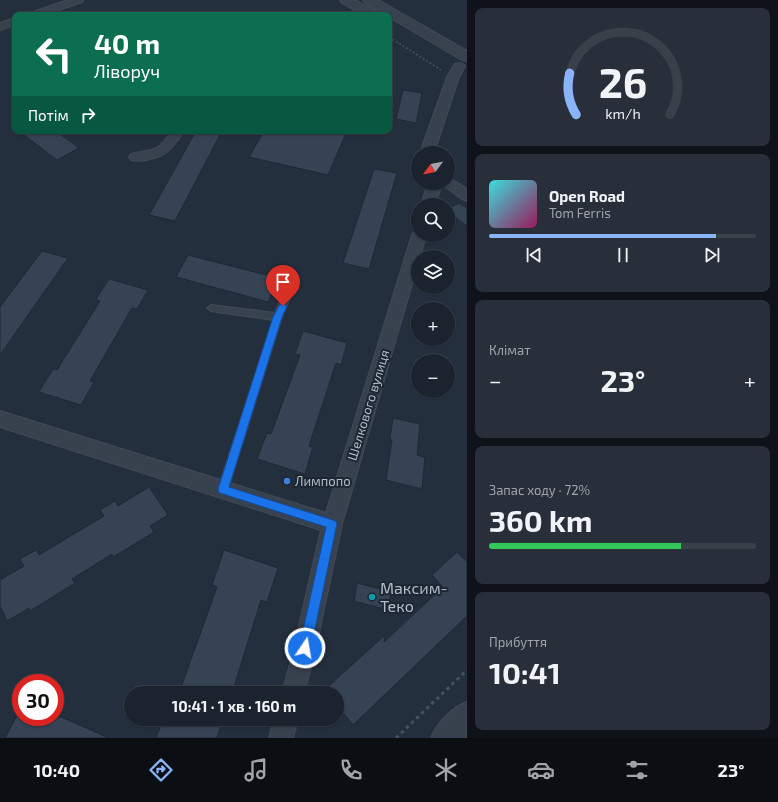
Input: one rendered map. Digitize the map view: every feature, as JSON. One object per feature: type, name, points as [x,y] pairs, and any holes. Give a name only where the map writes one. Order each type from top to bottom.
[{"type":"street","points":[[43,12],[78,0]]},
{"type":"street","points":[[346,0],[367,12]]},
{"type":"street","points":[[369,0],[385,12]]},
{"type":"street","points":[[392,17],[461,68]]},
{"type":"street","points":[[0,26],[12,23]]},
{"type":"street","points":[[392,27],[461,68]]},
{"type":"street","points":[[430,146],[461,68]]},
{"type":"street","points":[[136,157],[153,155],[166,149],[176,134]]},
{"type":"street","points":[[455,188],[467,196]]},
{"type":"street","name":"Шелкового вулиця","points":[[295,686],[302,661],[332,524],[417,242]]},
{"type":"street","points":[[0,419],[332,524]]},
{"type":"street","points":[[446,738],[467,716]]},
{"type":"street","points":[[281,738],[284,726]]},
{"type":"lane","points":[[223,489],[278,317],[288,295]]},
{"type":"lane","points":[[211,308],[278,317]]},
{"type":"path","points":[[392,38],[461,68]]},
{"type":"path","points":[[396,738],[467,670]]},
{"type":"building","points":[[403,90],[422,93],[416,123],[396,119]]},
{"type":"building","points":[[23,134],[60,134],[79,148],[57,160]]},
{"type":"building","points":[[194,134],[220,134],[175,221],[149,215]]},
{"type":"building","points":[[262,134],[346,134],[328,175],[249,157]]},
{"type":"building","points":[[374,169],[397,173],[369,269],[343,263]]},
{"type":"building","points":[[459,203],[467,208],[467,226],[455,217],[455,205]]},
{"type":"building","points":[[42,251],[68,258],[0,355],[0,307]]},
{"type":"building","points":[[188,255],[278,278],[268,302],[176,277]]},
{"type":"building","points":[[109,279],[148,290],[137,309],[132,308],[90,381],[94,382],[81,405],[39,392],[53,369],[57,370],[100,301],[96,299]]},
{"type":"building","points":[[303,331],[347,343],[341,365],[336,363],[309,446],[313,447],[305,474],[257,459],[267,433],[271,434],[300,355],[295,354]]},
{"type":"building","points":[[393,418],[420,424],[417,455],[425,457],[422,489],[386,480],[392,440],[390,439]]},
{"type":"building","points":[[149,487],[168,515],[150,526],[154,532],[113,557],[112,554],[72,579],[75,583],[30,611],[29,608],[7,621],[0,606],[0,580],[24,566],[20,559],[36,550],[39,555],[104,516],[100,510],[115,501],[118,506]]},
{"type":"building","points":[[224,550],[278,568],[267,602],[261,600],[234,686],[182,686],[217,587],[212,585]]},
{"type":"building","points":[[457,552],[467,562],[467,616],[353,725],[344,714],[344,686],[329,686],[385,635],[384,642],[443,587],[432,575]]},
{"type":"building","name":"Максим- Теко","points":[[357,583],[391,592],[388,610],[354,601]]},
{"type":"building","points":[[64,718],[109,738],[5,738],[12,725],[12,726],[64,726]]},
{"type":"building","points":[[160,726],[221,726],[217,738],[156,738]]},
{"type":"place","name":"Лимпопо","points":[[287,481]]},
{"type":"place","name":"Максим- Теко","points":[[372,597]]},
{"type":"route","points":[[283,306],[278,317],[223,489],[332,524],[305,648]]}]
